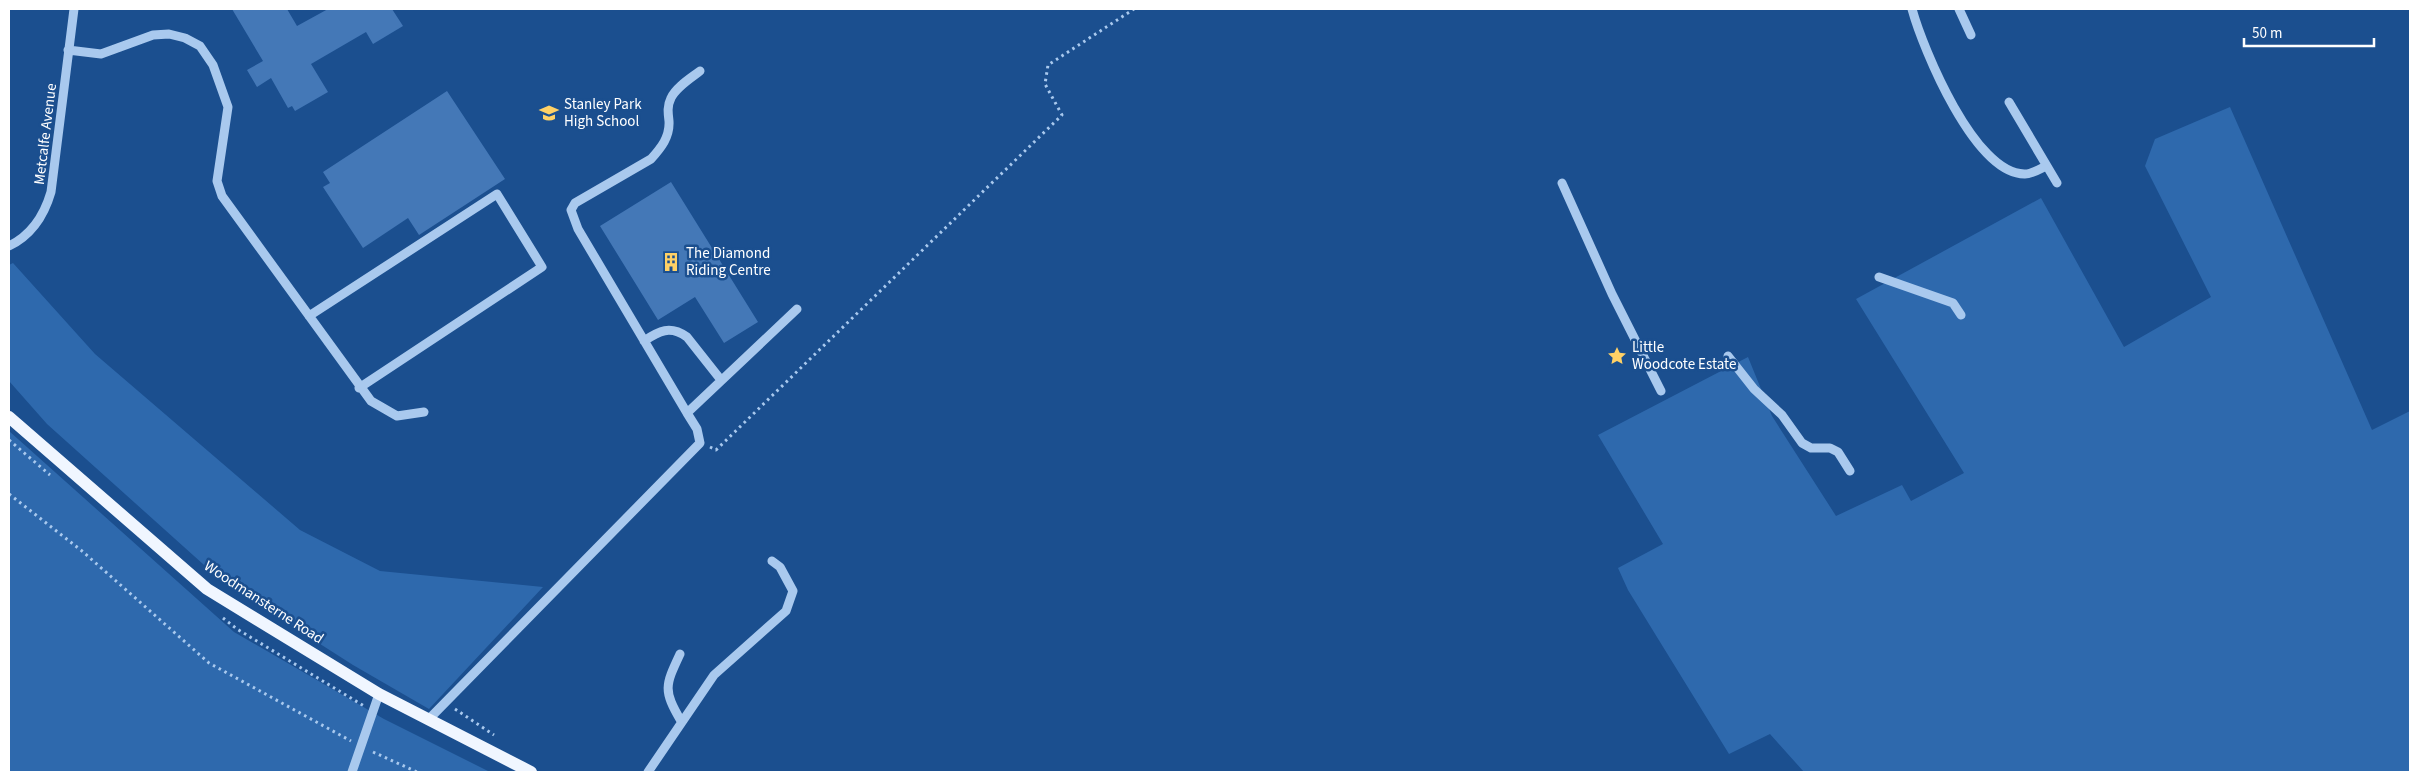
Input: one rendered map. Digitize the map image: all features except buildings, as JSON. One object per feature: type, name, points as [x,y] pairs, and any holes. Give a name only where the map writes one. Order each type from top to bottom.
[{"type":"main road","name":"Woodmansterne Road","points":[[9,417],[207,589],[379,694],[531,772]]},
{"type":"street","name":"Metcalfe Avenue","points":[[9,246],[31,232],[49,200],[74,9]]},
{"type":"street","points":[[1912,9],[1936,73],[1968,130],[1979,144],[1996,162],[2011,171],[2026,174],[2046,166]]},
{"type":"street","points":[[1959,9],[1971,35]]},
{"type":"street","points":[[68,50],[101,54],[153,35],[170,34],[185,38],[200,46],[213,65],[228,107],[217,181],[222,196],[359,388],[371,401],[398,416],[424,412]]},
{"type":"street","points":[[428,720],[700,443],[697,429],[578,229],[571,210],[575,203],[651,159],[666,140],[669,131],[668,114],[672,96],[700,71]]},
{"type":"street","points":[[2009,102],[2057,183]]},
{"type":"street","points":[[1562,183],[1612,294],[1661,391]]},
{"type":"street","points":[[309,316],[498,194],[542,267],[359,388]]},
{"type":"street","points":[[1879,277],[1954,303],[1961,315]]},
{"type":"street","points":[[687,413],[798,309]]},
{"type":"street","points":[[644,341],[664,330],[672,329],[680,332],[687,337],[721,380]]},
{"type":"street","points":[[1728,356],[1754,389],[1782,415],[1802,443],[1811,448],[1830,448],[1838,452],[1850,471]]},
{"type":"street","points":[[648,772],[714,675],[786,611],[794,591],[780,567],[772,561]]},
{"type":"street","points":[[680,654],[667,681],[669,700],[681,721]]},
{"type":"street","points":[[352,772],[379,694]]},
{"type":"path","points":[[700,443],[716,450],[1062,115],[1045,84],[1048,65],[1134,9]]},
{"type":"path","points":[[9,494],[82,551],[209,663],[361,746],[417,772]]},
{"type":"path","points":[[447,700],[458,712],[497,736]]},
{"type":"shaded area","points":[[2230,107],[2372,430],[2410,411],[2410,772],[1804,772],[1770,734],[1729,754],[1628,590],[1618,568],[1663,544],[1598,435],[1748,357],[1772,416],[1836,516],[1902,485],[1911,501],[1964,473],[1856,299],[2041,198],[2124,347],[2211,297],[2145,166],[2155,139]]},
{"type":"shaded area","points":[[13,263],[95,354],[300,530],[380,571],[543,587],[429,709],[353,665],[223,582],[47,424],[9,381],[9,265]]},
{"type":"shaded area","points":[[9,431],[234,632],[384,719],[490,772],[9,772]]},
{"type":"place","name":"Stanley Park High School","points":[[549,113]]},
{"type":"place","name":"The Diamond Riding Centre","points":[[671,262]]},
{"type":"place","name":"Little Woodcote Estate","points":[[1617,356]]}]
